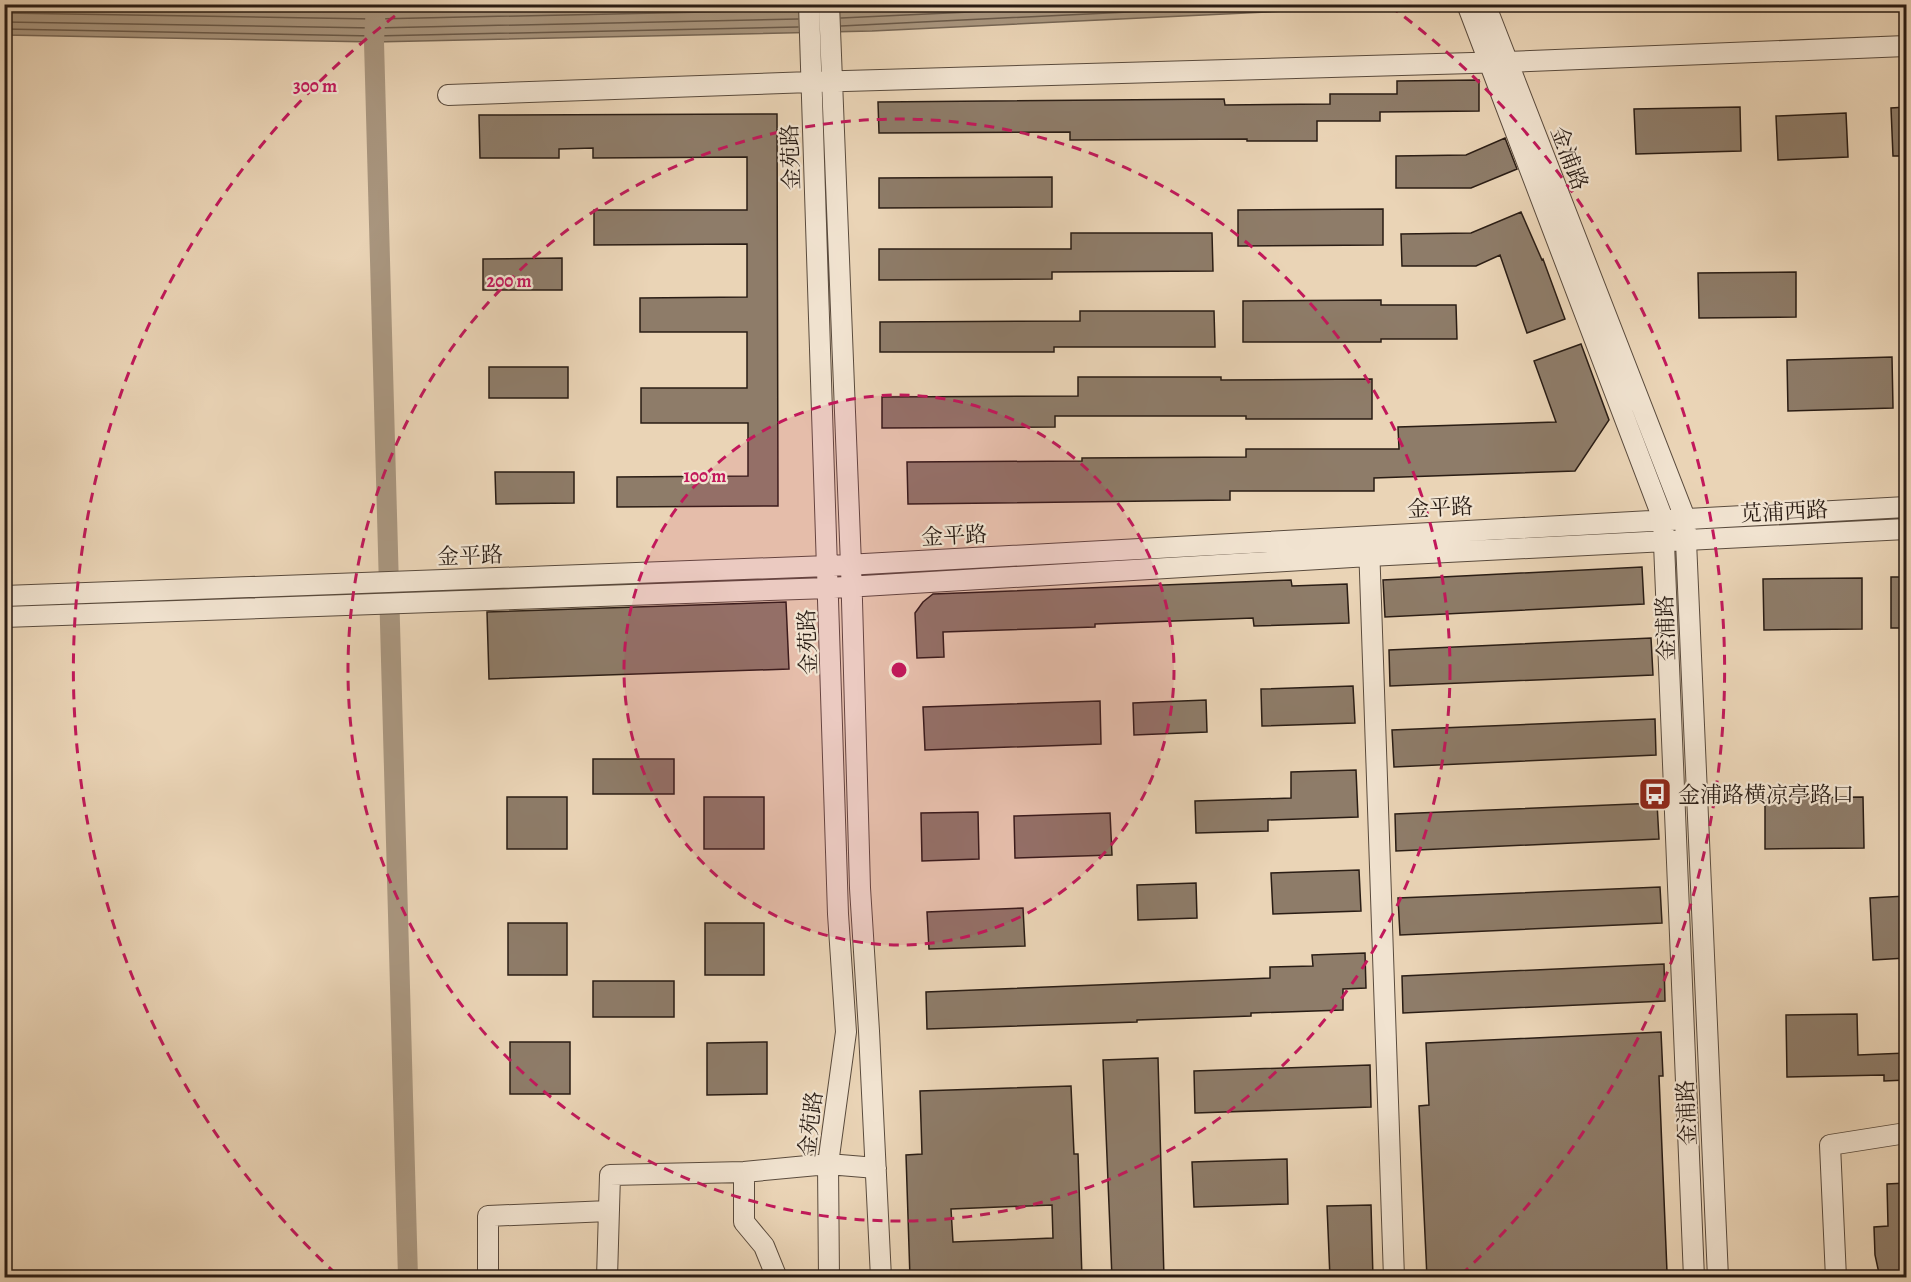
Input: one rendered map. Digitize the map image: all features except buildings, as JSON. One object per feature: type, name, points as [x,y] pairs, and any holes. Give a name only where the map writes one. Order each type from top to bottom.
[{"type":"street","name":"金苑路","points":[[809,4],[830,588],[838,914],[846,1032],[828,1164],[829,1278]]},
{"type":"street","points":[[830,4],[852,587],[860,888],[881,1278]]},
{"type":"street","name":"金浦路","points":[[1477,8],[1663,519],[1694,1278]]},
{"type":"street","points":[[448,95],[811,82],[1498,63],[1906,46]]},
{"type":"street","name":"金浦路","points":[[1498,63],[1685,518],[1718,1278]]},
{"type":"street","name":"金平路","points":[[4,596],[851,565],[1906,507]]},
{"type":"street","name":"苋浦西路","points":[[1664,541],[1906,529]]},
{"type":"street","points":[[1368,535],[1394,1278]]},
{"type":"street","name":"金平路","points":[[4,617],[852,587],[1664,541]]},
{"type":"street","points":[[1836,1278],[1830,1145],[1906,1133]]},
{"type":"street","points":[[607,1278],[610,1175],[744,1172],[828,1164],[876,1168]]},
{"type":"street","points":[[744,1172],[744,1222],[764,1246],[777,1278]]},
{"type":"street","points":[[488,1278],[488,1216],[609,1211]]},
{"type":"water","points":[[5,4],[1411,5],[872,31],[374,42],[5,35]]},
{"type":"waterway","points":[[376,4],[374,42],[408,1278]]},
{"type":"place","name":"金浦路横凉亭路口","points":[[1655,794]]}]
